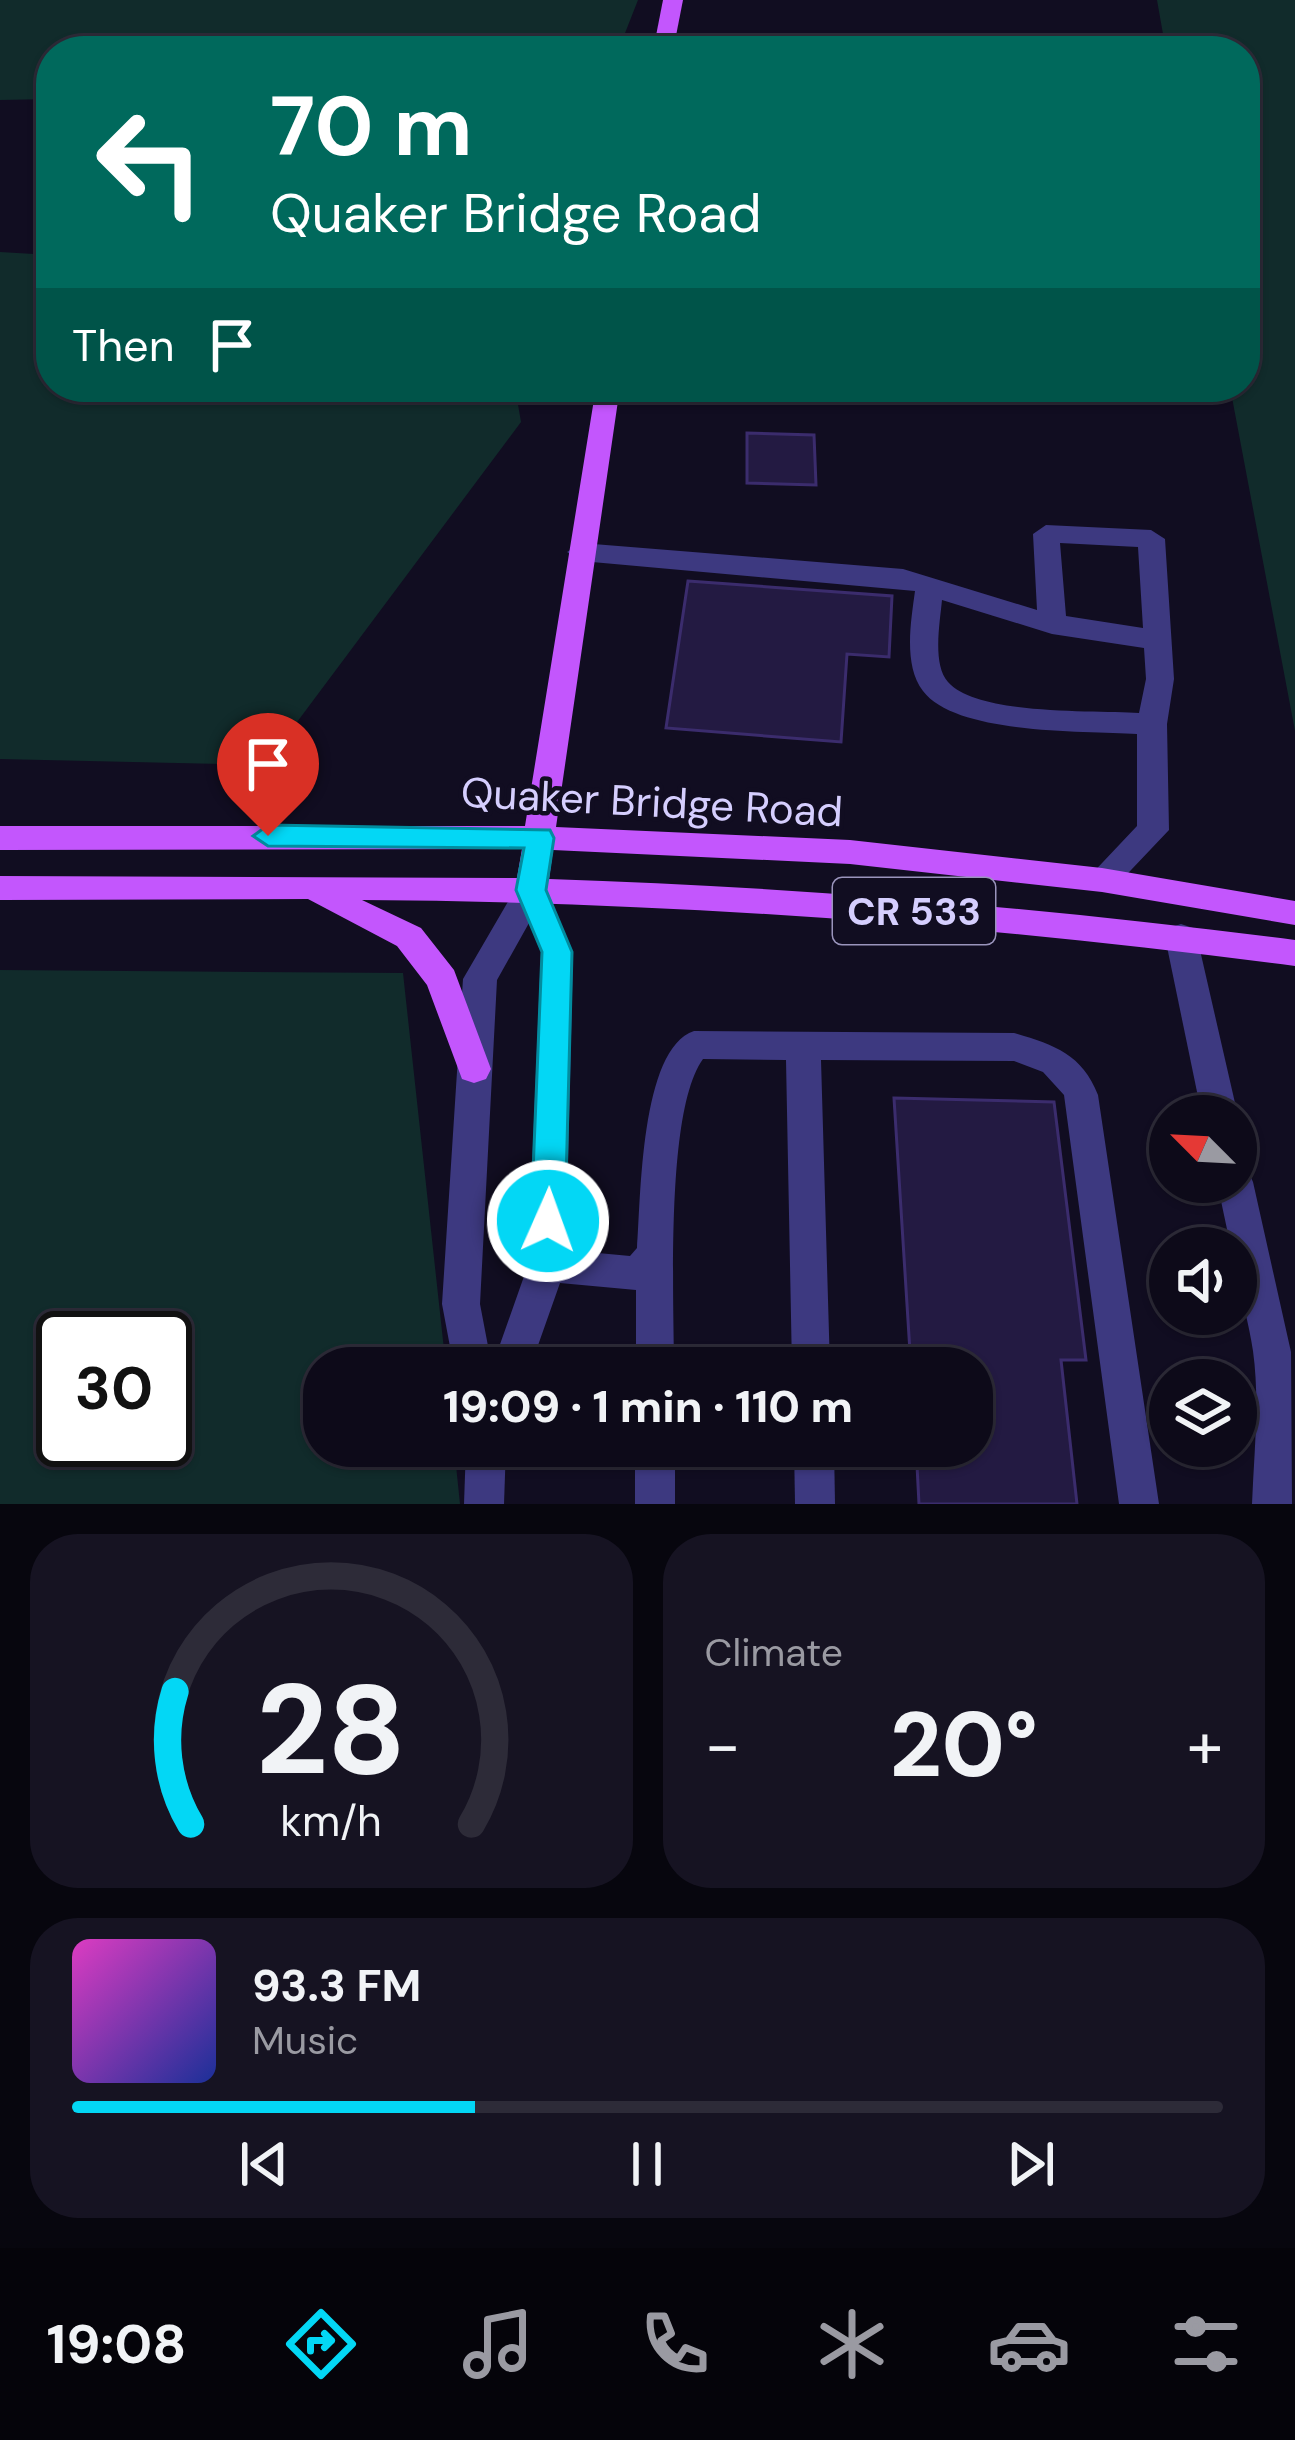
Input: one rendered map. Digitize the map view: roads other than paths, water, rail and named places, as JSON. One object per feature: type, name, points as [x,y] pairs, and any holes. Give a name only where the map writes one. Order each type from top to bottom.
[{"type":"main road","points":[[666,36],[673,0]]},
{"type":"main road","points":[[531,890],[606,402]]},
{"type":"main road","name":"Quaker Bridge Road","points":[[0,838],[540,838],[850,852],[1102,880],[1295,913]]},
{"type":"main road","name":"CR 533","points":[[0,888],[531,890],[958,914],[1295,952]]},
{"type":"main road","points":[[310,888],[410,937],[442,980],[474,1069]]},
{"type":"street","points":[[1052,624],[1046,534],[1151,539],[1160,679],[1151,724],[1153,830],[1102,880]]},
{"type":"street","points":[[581,552],[903,578],[1052,624],[1158,640]]},
{"type":"street","points":[[930,587],[925,616],[929,677],[936,690],[983,710],[1151,724]]},
{"type":"street","points":[[468,1347],[460,1304],[480,980],[531,890]]},
{"type":"street","points":[[518,1347],[547,1265],[557,952],[531,890]]},
{"type":"street","points":[[1181,937],[1215,1095]]},
{"type":"street","points":[[653,1347],[646,1264],[672,1092],[688,1050],[710,1043],[1014,1047],[1058,1061],[1076,1079],[1139,1504]]},
{"type":"street","points":[[802,1045],[811,1347]]},
{"type":"street","points":[[1240,1203],[1272,1352],[1276,1414],[1272,1504]]},
{"type":"street","points":[[547,1265],[646,1264]]},
{"type":"street","points":[[484,1504],[485,1467]]},
{"type":"street","points":[[655,1467],[655,1504]]},
{"type":"street","points":[[814,1467],[815,1504]]}]
